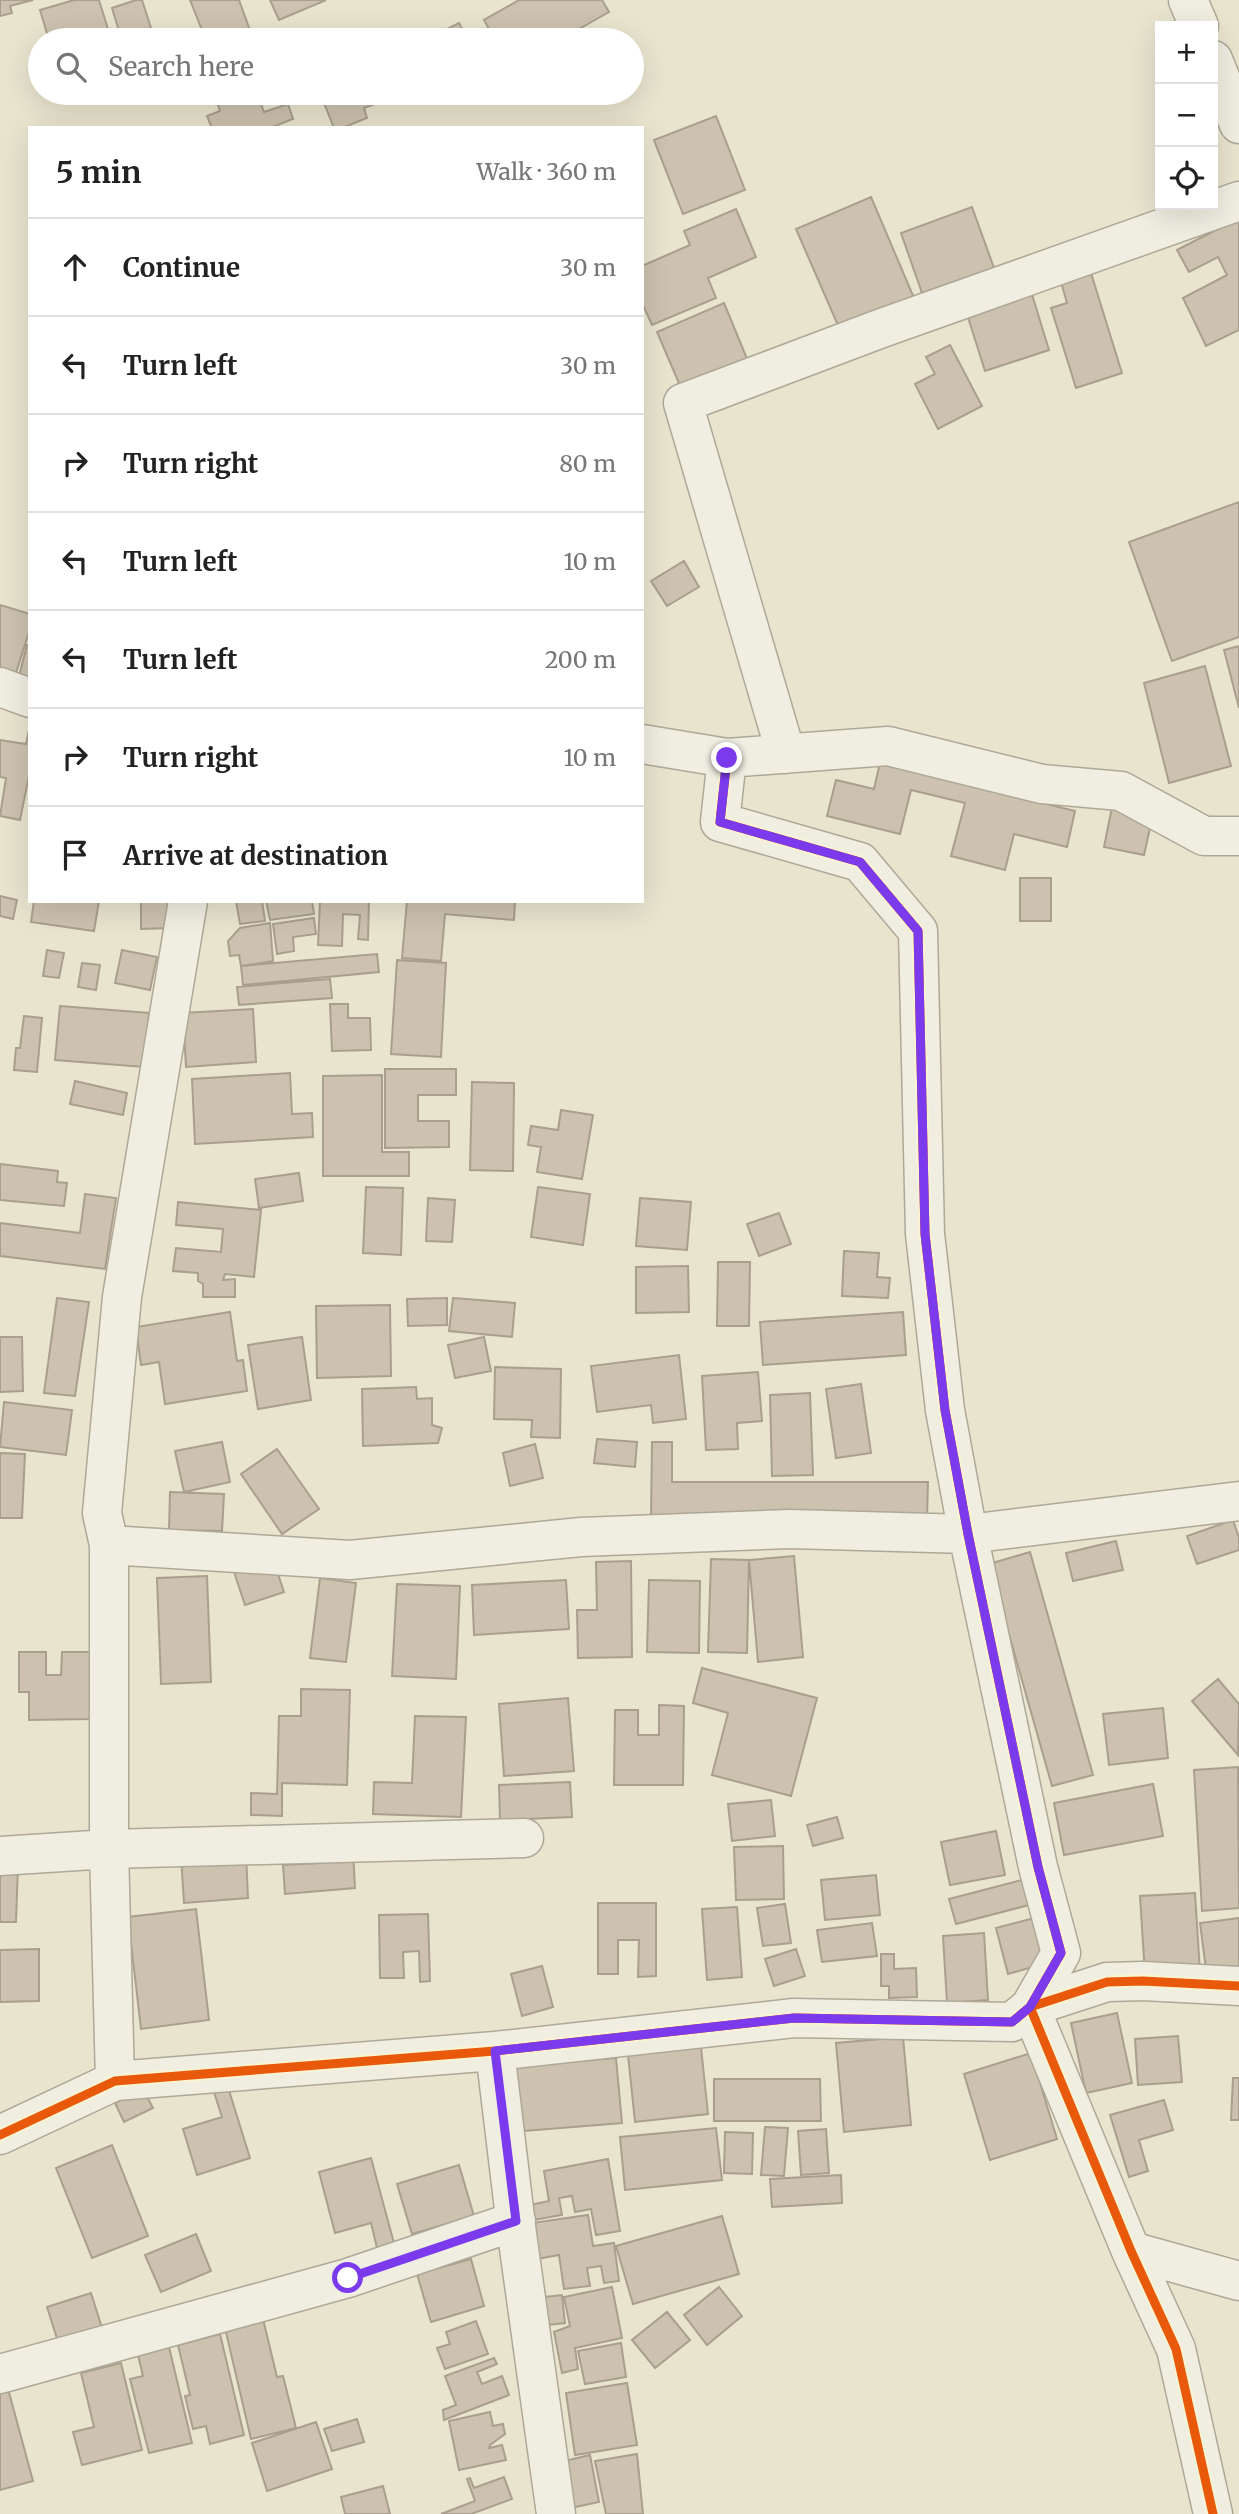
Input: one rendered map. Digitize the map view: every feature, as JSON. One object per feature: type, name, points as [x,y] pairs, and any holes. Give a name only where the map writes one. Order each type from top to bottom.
[{"type":"street","points":[[1188,0],[1197,21]]},
{"type":"street","points":[[1218,72],[1239,124]]},
{"type":"street","points":[[786,754],[683,403],[882,328],[1239,201]]},
{"type":"street","points":[[0,687],[28,697]]},
{"type":"street","points":[[644,744],[727,758],[888,746],[1042,784],[1121,791],[1204,836],[1239,836]]},
{"type":"street","points":[[0,2135],[115,2081],[495,2051],[794,2018],[1012,2022],[1030,2007],[1061,1953],[1038,1867],[968,1534],[945,1410],[925,1234],[918,931],[860,862],[720,822],[727,758]]},
{"type":"street","points":[[115,2081],[109,1849],[109,1545],[102,1513],[122,1297],[188,903]]},
{"type":"street","points":[[109,1545],[350,1560],[581,1537],[790,1529],[968,1534],[1239,1501]]},
{"type":"street","points":[[0,1856],[109,1849],[524,1838]]},
{"type":"street","points":[[1030,2007],[1107,1982],[1143,1980],[1239,1986]]},
{"type":"street","points":[[1030,2007],[1131,2251],[1177,2349],[1213,2514]]},
{"type":"street","points":[[495,2051],[556,2514]]},
{"type":"street","points":[[0,2374],[348,2278],[516,2221]]},
{"type":"street","points":[[1131,2251],[1239,2281]]},
{"type":"building","points":[[0,0],[33,0],[10,6],[12,13],[0,16]]},
{"type":"building","points":[[74,0],[99,0],[108,28],[45,28],[40,10]]},
{"type":"building","points":[[142,0],[151,28],[118,28],[112,8]]},
{"type":"building","points":[[190,0],[239,0],[249,28],[201,28]]},
{"type":"building","points":[[270,0],[326,0],[279,20]]},
{"type":"building","points":[[519,0],[602,0],[609,12],[581,28],[488,28],[484,20]]},
{"type":"building","points":[[459,23],[462,28],[449,28]]},
{"type":"building","points":[[218,105],[261,105],[264,112],[288,105],[293,119],[275,126],[211,126],[207,116],[220,111]]},
{"type":"building","points":[[325,105],[372,105],[364,108],[367,118],[347,126],[333,126]]},
{"type":"building","points":[[716,116],[745,190],[683,214],[654,140]]},
{"type":"building","points":[[871,197],[914,298],[840,330],[796,229]]},
{"type":"building","points":[[972,207],[994,268],[922,293],[901,233]]},
{"type":"building","points":[[736,209],[756,257],[708,278],[716,298],[652,325],[644,307],[644,265],[690,245],[684,231]]},
{"type":"building","points":[[1239,218],[1239,330],[1206,346],[1183,298],[1227,275],[1218,257],[1189,272],[1177,250]]},
{"type":"building","points":[[1091,273],[1122,373],[1076,388],[1051,308],[1067,303],[1061,282]]},
{"type":"building","points":[[1031,291],[1049,350],[985,371],[966,311]]},
{"type":"building","points":[[724,303],[750,366],[684,395],[657,332]]},
{"type":"building","points":[[950,345],[982,406],[938,429],[915,384],[935,374],[926,357]]},
{"type":"building","points":[[1239,502],[1239,637],[1172,661],[1129,542]]},
{"type":"building","points":[[684,561],[699,587],[667,606],[651,581]]},
{"type":"building","points":[[0,605],[28,613],[28,635],[14,679],[0,675]]},
{"type":"building","points":[[27,645],[28,687],[17,684]]},
{"type":"building","points":[[1239,646],[1239,708],[1224,650]]},
{"type":"building","points":[[1205,666],[1231,766],[1169,783],[1144,683]]},
{"type":"building","points":[[28,734],[28,781],[20,820],[0,816],[6,778],[0,777],[0,740],[26,744]]},
{"type":"building","points":[[880,763],[1075,811],[1067,847],[1014,834],[1005,870],[951,856],[965,803],[911,790],[900,834],[827,816],[836,780],[874,789]]},
{"type":"building","points":[[1113,802],[1154,810],[1144,855],[1104,847]]},
{"type":"building","points":[[1020,878],[1051,878],[1051,921],[1020,921]]},
{"type":"building","points":[[0,896],[17,900],[13,919],[0,916]]},
{"type":"building","points":[[34,903],[99,903],[94,931],[31,922]]},
{"type":"building","points":[[141,903],[169,903],[170,928],[141,929]]},
{"type":"building","points":[[236,903],[262,903],[265,921],[240,924]]},
{"type":"building","points":[[266,903],[312,903],[314,914],[270,920]]},
{"type":"building","points":[[320,903],[369,903],[368,940],[358,939],[360,915],[343,914],[342,946],[318,945]]},
{"type":"building","points":[[407,903],[515,903],[514,920],[445,914],[441,961],[402,958]]},
{"type":"building","points":[[314,918],[316,934],[293,937],[294,951],[277,954],[273,924]]},
{"type":"building","points":[[270,923],[273,961],[241,966],[239,955],[230,956],[228,941],[240,928]]},
{"type":"building","points":[[47,950],[64,953],[59,978],[43,976]]},
{"type":"building","points":[[122,950],[157,957],[150,990],[115,983]]},
{"type":"building","points":[[377,954],[379,972],[243,985],[241,966]]},
{"type":"building","points":[[397,960],[446,963],[441,1057],[391,1054]]},
{"type":"building","points":[[82,963],[100,965],[96,990],[78,987]]},
{"type":"building","points":[[330,979],[332,998],[239,1005],[237,987]]},
{"type":"building","points":[[330,1004],[348,1004],[348,1018],[370,1018],[371,1050],[332,1051]]},
{"type":"building","points":[[60,1006],[149,1013],[144,1067],[55,1060]]},
{"type":"building","points":[[253,1009],[256,1062],[186,1067],[183,1013]]},
{"type":"building","points":[[24,1016],[42,1018],[37,1072],[14,1070]]},
{"type":"building","points":[[385,1069],[456,1069],[456,1095],[418,1095],[418,1121],[449,1121],[449,1147],[385,1148]]},
{"type":"building","points":[[290,1073],[292,1114],[312,1113],[313,1137],[195,1144],[192,1079]]},
{"type":"building","points":[[382,1075],[382,1152],[409,1152],[409,1176],[323,1176],[323,1076]]},
{"type":"building","points":[[75,1081],[127,1093],[123,1115],[70,1104]]},
{"type":"building","points":[[472,1082],[514,1083],[513,1171],[470,1170]]},
{"type":"building","points":[[561,1110],[593,1115],[582,1179],[537,1172],[541,1147],[528,1145],[531,1126],[558,1130]]},
{"type":"building","points":[[0,1164],[58,1171],[57,1182],[67,1183],[64,1206],[0,1200]]},
{"type":"building","points":[[299,1173],[303,1201],[259,1208],[255,1179]]},
{"type":"building","points":[[366,1187],[403,1188],[401,1255],[363,1253]]},
{"type":"building","points":[[538,1187],[590,1194],[583,1245],[531,1237]]},
{"type":"building","points":[[85,1194],[116,1198],[105,1269],[0,1256],[0,1223],[80,1233]]},
{"type":"building","points":[[428,1198],[455,1200],[452,1242],[426,1241]]},
{"type":"building","points":[[640,1198],[691,1202],[687,1250],[636,1246]]},
{"type":"building","points":[[178,1202],[261,1210],[254,1277],[225,1274],[223,1280],[235,1279],[235,1297],[203,1297],[203,1284],[198,1281],[198,1273],[173,1271],[176,1248],[221,1252],[223,1229],[176,1225]]},
{"type":"building","points":[[779,1213],[791,1244],[759,1256],[747,1224]]},
{"type":"building","points":[[844,1251],[879,1253],[877,1277],[890,1278],[888,1298],[842,1296]]},
{"type":"building","points":[[718,1262],[750,1262],[749,1326],[717,1326]]},
{"type":"building","points":[[688,1266],[689,1312],[636,1313],[636,1267]]},
{"type":"building","points":[[57,1298],[89,1302],[75,1396],[44,1393]]},
{"type":"building","points":[[447,1298],[447,1325],[408,1326],[407,1299]]},
{"type":"building","points":[[453,1298],[515,1303],[512,1337],[449,1331]]},
{"type":"building","points":[[390,1305],[391,1376],[317,1378],[316,1306]]},
{"type":"building","points":[[230,1312],[237,1361],[243,1360],[247,1391],[165,1404],[159,1362],[141,1365],[136,1327]]},
{"type":"building","points":[[903,1312],[906,1355],[763,1365],[760,1322]]},
{"type":"building","points":[[0,1337],[22,1337],[23,1391],[0,1392]]},
{"type":"building","points":[[302,1337],[311,1400],[258,1409],[248,1345]]},
{"type":"building","points":[[484,1337],[491,1371],[455,1378],[448,1345]]},
{"type":"building","points":[[679,1355],[686,1419],[653,1423],[651,1405],[597,1412],[591,1366]]},
{"type":"building","points":[[495,1367],[561,1369],[560,1438],[531,1437],[532,1420],[494,1419]]},
{"type":"building","points":[[758,1372],[762,1421],[737,1423],[738,1449],[706,1450],[702,1376]]},
{"type":"building","points":[[861,1384],[871,1453],[836,1458],[826,1389]]},
{"type":"building","points":[[416,1387],[417,1399],[432,1398],[432,1425],[442,1428],[438,1443],[363,1446],[362,1389]]},
{"type":"building","points":[[810,1393],[813,1475],[772,1476],[770,1395]]},
{"type":"building","points":[[4,1402],[72,1410],[66,1455],[0,1447]]},
{"type":"building","points":[[597,1439],[637,1442],[635,1467],[594,1463]]},
{"type":"building","points":[[222,1442],[230,1482],[184,1492],[175,1451]]},
{"type":"building","points":[[652,1442],[672,1442],[672,1482],[928,1482],[927,1519],[651,1518]]},
{"type":"building","points":[[535,1444],[543,1478],[510,1486],[503,1453]]},
{"type":"building","points":[[277,1449],[319,1509],[282,1534],[241,1474]]},
{"type":"building","points":[[0,1453],[25,1454],[22,1518],[0,1518]]},
{"type":"building","points":[[170,1492],[224,1494],[222,1531],[169,1530]]},
{"type":"building","points":[[1233,1520],[1239,1538],[1239,1550],[1197,1564],[1187,1536]]},
{"type":"building","points":[[1116,1541],[1123,1570],[1073,1581],[1066,1553]]},
{"type":"building","points":[[1030,1552],[1093,1775],[1052,1786],[989,1564]]},
{"type":"building","points":[[794,1556],[803,1657],[758,1662],[749,1560]]},
{"type":"building","points":[[273,1559],[284,1592],[245,1605],[234,1572]]},
{"type":"building","points":[[711,1559],[749,1560],[747,1653],[708,1652]]},
{"type":"building","points":[[631,1561],[632,1657],[578,1658],[577,1610],[597,1610],[596,1562]]},
{"type":"building","points":[[207,1576],[211,1682],[161,1684],[157,1578]]},
{"type":"building","points":[[320,1578],[356,1583],[346,1662],[310,1658]]},
{"type":"building","points":[[566,1580],[569,1629],[474,1635],[472,1585]]},
{"type":"building","points":[[649,1580],[700,1581],[699,1653],[647,1652]]},
{"type":"building","points":[[397,1584],[460,1586],[456,1679],[392,1676]]},
{"type":"building","points":[[19,1652],[46,1652],[46,1675],[61,1675],[62,1652],[91,1652],[91,1719],[29,1720],[29,1692],[19,1692]]},
{"type":"building","points":[[702,1668],[817,1698],[791,1796],[712,1775],[728,1713],[693,1703]]},
{"type":"building","points":[[1218,1679],[1239,1704],[1238,1755],[1192,1701]]},
{"type":"building","points":[[301,1689],[350,1690],[347,1785],[282,1783],[282,1816],[251,1815],[251,1793],[277,1794],[279,1716],[301,1716]]},
{"type":"building","points":[[568,1698],[574,1771],[504,1776],[499,1704]]},
{"type":"building","points":[[659,1705],[684,1706],[683,1785],[614,1785],[615,1710],[638,1710],[638,1735],[659,1735]]},
{"type":"building","points":[[1163,1708],[1168,1758],[1109,1765],[1103,1714]]},
{"type":"building","points":[[415,1716],[466,1717],[461,1817],[373,1814],[374,1782],[412,1783]]},
{"type":"building","points":[[1238,1767],[1239,1908],[1202,1911],[1194,1770]]},
{"type":"building","points":[[570,1782],[572,1817],[500,1820],[499,1785]]},
{"type":"building","points":[[1153,1784],[1163,1836],[1064,1855],[1054,1803]]},
{"type":"building","points":[[771,1800],[775,1836],[732,1841],[728,1804]]},
{"type":"building","points":[[837,1817],[843,1838],[813,1846],[807,1825]]},
{"type":"building","points":[[996,1831],[1005,1875],[950,1885],[941,1842]]},
{"type":"building","points":[[783,1846],[784,1899],[736,1900],[734,1847]]},
{"type":"building","points":[[319,1848],[353,1851],[355,1888],[285,1894],[283,1865],[320,1863]]},
{"type":"building","points":[[246,1853],[248,1898],[184,1903],[181,1857]]},
{"type":"building","points":[[0,1865],[18,1865],[16,1922],[0,1922]]},
{"type":"building","points":[[876,1875],[880,1915],[825,1920],[821,1880]]},
{"type":"building","points":[[1022,1880],[1029,1905],[956,1924],[949,1899]]},
{"type":"building","points":[[1195,1893],[1200,1972],[1145,1975],[1140,1896]]},
{"type":"building","points":[[598,1903],[656,1903],[656,1976],[638,1977],[639,1940],[618,1940],[618,1974],[598,1974]]},
{"type":"building","points":[[785,1904],[791,1943],[763,1946],[757,1908]]},
{"type":"building","points":[[737,1907],[742,1977],[707,1980],[702,1909]]},
{"type":"building","points":[[196,1909],[209,2020],[141,2029],[128,1917]]},
{"type":"building","points":[[428,1914],[430,1981],[420,1982],[419,1951],[403,1952],[404,1978],[380,1978],[379,1915]]},
{"type":"building","points":[[1038,1917],[1050,1962],[1008,1974],[996,1928]]},
{"type":"building","points":[[1239,1918],[1239,1973],[1207,1977],[1200,1923]]},
{"type":"building","points":[[872,1923],[877,1956],[822,1962],[817,1930]]},
{"type":"building","points":[[984,1933],[988,2000],[947,2003],[943,1936]]},
{"type":"building","points":[[39,1949],[39,2001],[0,2002],[0,1950]]},
{"type":"building","points":[[796,1949],[805,1976],[774,1986],[765,1959]]},
{"type":"building","points":[[881,1954],[894,1954],[894,1969],[916,1968],[917,1997],[889,1998],[889,1986],[881,1986]]},
{"type":"building","points":[[542,1966],[553,2007],[522,2016],[511,1974]]},
{"type":"building","points":[[1117,2013],[1132,2083],[1086,2093],[1071,2023]]},
{"type":"building","points":[[1178,2036],[1182,2082],[1138,2085],[1135,2039]]},
{"type":"building","points":[[903,2037],[911,2125],[844,2132],[836,2043]]},
{"type":"building","points":[[701,2047],[708,2114],[635,2122],[628,2055]]},
{"type":"building","points":[[1031,2053],[1057,2139],[990,2160],[964,2074]]},
{"type":"building","points":[[616,2058],[622,2123],[512,2132],[506,2067]]},
{"type":"building","points":[[1233,2078],[1239,2078],[1239,2120],[1231,2120]]},
{"type":"building","points":[[714,2079],[820,2079],[821,2121],[714,2121]]},
{"type":"building","points":[[227,2084],[250,2158],[197,2175],[183,2129],[222,2117],[213,2089]]},
{"type":"building","points":[[143,2089],[153,2108],[124,2122],[115,2103]]},
{"type":"building","points":[[1164,2100],[1173,2130],[1139,2140],[1148,2171],[1129,2177],[1110,2115]]},
{"type":"building","points":[[765,2127],[788,2128],[784,2176],[761,2175]]},
{"type":"building","points":[[716,2128],[722,2180],[625,2190],[620,2137]]},
{"type":"building","points":[[826,2129],[829,2173],[801,2175],[798,2131]]},
{"type":"building","points":[[725,2132],[753,2133],[752,2174],[724,2173]]},
{"type":"building","points":[[112,2145],[148,2236],[92,2258],[56,2168]]},
{"type":"building","points":[[371,2158],[395,2247],[378,2252],[371,2223],[335,2233],[319,2172]]},
{"type":"building","points":[[608,2159],[620,2231],[596,2235],[591,2209],[575,2212],[572,2196],[559,2198],[562,2215],[533,2220],[530,2205],[549,2201],[544,2171]]},
{"type":"building","points":[[459,2165],[474,2216],[412,2234],[397,2184]]},
{"type":"building","points":[[841,2175],[842,2203],[772,2207],[770,2179]]},
{"type":"building","points":[[588,2215],[593,2246],[614,2243],[619,2281],[604,2283],[601,2266],[587,2268],[590,2286],[564,2289],[559,2255],[537,2259],[532,2223]]},
{"type":"building","points":[[722,2216],[739,2274],[633,2304],[616,2246]]},
{"type":"building","points":[[196,2234],[211,2271],[161,2292],[145,2255]]},
{"type":"building","points":[[471,2259],[484,2306],[431,2322],[417,2274]]},
{"type":"building","points":[[612,2287],[622,2338],[575,2348],[578,2369],[562,2373],[554,2332],[570,2326],[564,2297]]},
{"type":"building","points":[[719,2287],[742,2316],[707,2345],[684,2315]]},
{"type":"building","points":[[91,2293],[104,2334],[60,2348],[47,2307]]},
{"type":"building","points":[[562,2295],[565,2323],[539,2326],[536,2298]]},
{"type":"building","points":[[667,2312],[690,2340],[655,2368],[632,2340]]},
{"type":"building","points":[[263,2319],[277,2377],[283,2376],[296,2428],[251,2439],[225,2328]]},
{"type":"building","points":[[476,2321],[488,2354],[445,2369],[437,2348],[450,2344],[446,2332]]},
{"type":"building","points":[[220,2334],[244,2435],[210,2444],[206,2426],[193,2429],[185,2396],[190,2395],[178,2345]]},
{"type":"building","points":[[621,2343],[626,2377],[585,2384],[578,2351]]},
{"type":"building","points":[[169,2347],[192,2443],[149,2453],[130,2379],[143,2376],[138,2355]]},
{"type":"building","points":[[494,2358],[497,2364],[477,2372],[482,2384],[502,2376],[509,2395],[444,2420],[443,2410],[456,2405],[445,2376]]},
{"type":"building","points":[[121,2363],[142,2450],[82,2465],[73,2432],[94,2427],[81,2373]]},
{"type":"building","points":[[627,2383],[637,2445],[575,2455],[566,2393]]},
{"type":"building","points":[[7,2385],[33,2481],[0,2490],[0,2387]]},
{"type":"building","points":[[490,2412],[493,2426],[503,2424],[505,2434],[489,2448],[502,2445],[506,2460],[459,2470],[449,2421]]},
{"type":"building","points":[[357,2419],[364,2442],[332,2451],[324,2429]]},
{"type":"building","points":[[316,2422],[332,2469],[267,2491],[252,2443]]},
{"type":"building","points":[[637,2454],[643,2514],[606,2514],[595,2461]]},
{"type":"building","points":[[590,2455],[599,2502],[566,2509],[556,2463]]},
{"type":"building","points":[[504,2477],[512,2499],[471,2514],[441,2514],[475,2501],[467,2479],[470,2478],[474,2488]]},
{"type":"building","points":[[383,2486],[390,2514],[345,2514],[341,2497]]},
{"type":"cycle path","points":[[727,758],[720,822],[860,862],[918,931],[925,1234],[945,1410],[968,1534],[1038,1867],[1061,1953],[1030,2007],[1131,2251],[1176,2349],[1213,2514]]},
{"type":"cycle path","points":[[0,2135],[115,2081],[495,2051],[794,2018],[1012,2022],[1030,2007],[1107,1982],[1239,1986]]},
{"type":"route","points":[[348,2278],[516,2221],[495,2051],[794,2018],[1012,2022],[1030,2007],[1061,1953],[1038,1867],[968,1534],[945,1410],[925,1234],[918,931],[860,862],[720,822],[727,758]]}]
